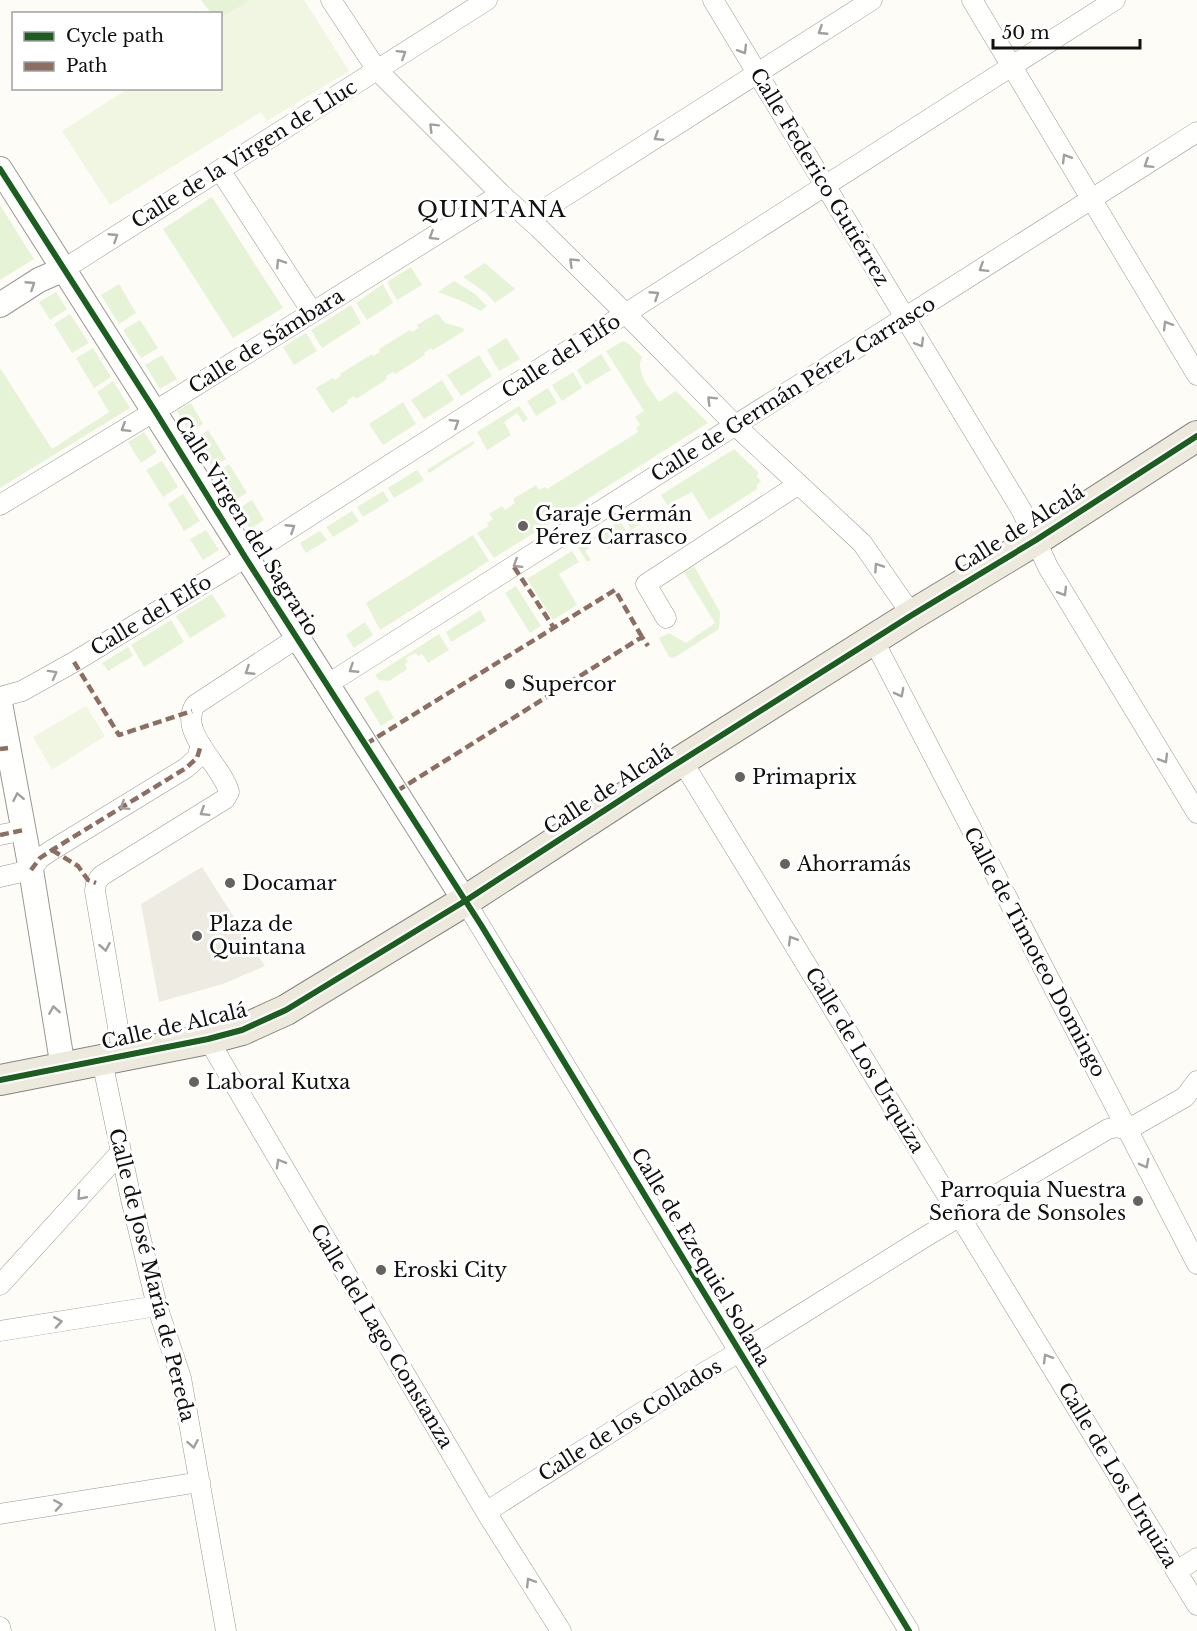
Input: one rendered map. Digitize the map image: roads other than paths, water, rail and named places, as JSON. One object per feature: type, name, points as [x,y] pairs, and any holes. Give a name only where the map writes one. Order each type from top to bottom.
[{"type":"main road","name":"Calle de Alcalá","points":[[0,1080],[208,1039],[242,1030],[286,1010],[465,901],[682,761],[912,615],[1036,540],[1197,436]]},
{"type":"street","points":[[331,0],[377,70],[626,314],[736,426],[861,543],[912,615]]},
{"type":"street","name":"Calle de la Virgen de Lluc","points":[[0,305],[39,280],[64,269],[487,0]]},
{"type":"street","name":"Calle Federico Gutiérrez","points":[[713,0],[1022,511],[1048,567],[1197,813]]},
{"type":"street","points":[[529,219],[872,0]]},
{"type":"street","points":[[972,0],[1197,375]]},
{"type":"street","name":"Calle del Elfo","points":[[0,697],[22,691],[74,662],[245,557],[1115,0]]},
{"type":"street","name":"Calle de Germán Pérez Carrasco","points":[[328,684],[1197,132]]},
{"type":"street","name":"Calle Virgen del Sagrario","points":[[0,169],[465,901]]},
{"type":"street","points":[[220,170],[312,312]]},
{"type":"street","name":"Calle de Sámbara","points":[[0,506],[501,194]]},
{"type":"street","points":[[666,618],[646,584],[799,484]]},
{"type":"street","points":[[0,877],[31,870],[40,858],[52,850],[186,768],[196,758],[201,745],[190,720],[195,705],[297,638]]},
{"type":"street","name":"Calle de Timoteo Domingo","points":[[873,641],[1197,1264]]},
{"type":"street","points":[[0,703],[4,748],[24,830],[63,1068]]},
{"type":"street","name":"Calle de José María de Pereda","points":[[201,745],[226,782],[228,792],[225,799],[101,876],[96,883],[95,891],[120,1153],[157,1306],[181,1378],[226,1631]]},
{"type":"street","name":"Calle de Los Urquiza","points":[[682,761],[1197,1605]]},
{"type":"street","points":[[0,835],[24,830]]},
{"type":"street","name":"Calle de Ezequiel Solana","points":[[465,901],[909,1631]]},
{"type":"street","name":"Calle del Lago Constanza","points":[[208,1039],[486,1512],[561,1631]]},
{"type":"street","points":[[1127,1130],[1185,1097],[1197,1081]]},
{"type":"street","name":"Calle de los Collados","points":[[486,1512],[705,1372],[960,1216],[1108,1129],[1117,1127],[1127,1130]]},
{"type":"street","points":[[0,1286],[120,1153]]},
{"type":"street","points":[[0,1331],[157,1306]]},
{"type":"street","points":[[0,1514],[200,1482]]},
{"type":"street","points":[[1177,1571],[1197,1558]]},
{"type":"place","name":"Garaje Germán Pérez Carrasco","points":[[523,526]]},
{"type":"place","name":"Supercor","points":[[510,684]]},
{"type":"place","name":"Primaprix","points":[[740,777]]},
{"type":"place","name":"Ahorramás","points":[[785,864]]},
{"type":"place","name":"Docamar","points":[[230,883]]},
{"type":"place","name":"Plaza de Quintana","points":[[197,936]]},
{"type":"place","name":"Laboral Kutxa","points":[[194,1082]]},
{"type":"place","name":"Parroquia Nuestra Señora de Sonsoles","points":[[1138,1201]]},
{"type":"place","name":"Eroski City","points":[[381,1270]]},
{"type":"district","name":"QUINTANA","points":[[492,209]]}]
